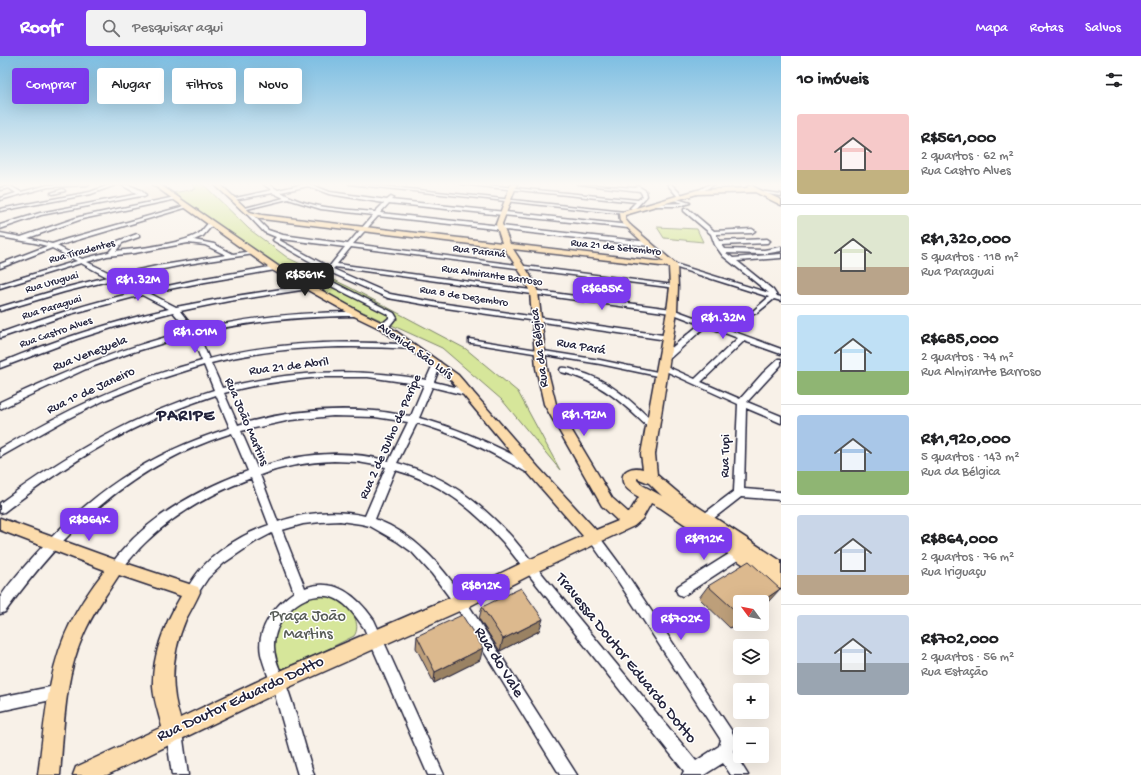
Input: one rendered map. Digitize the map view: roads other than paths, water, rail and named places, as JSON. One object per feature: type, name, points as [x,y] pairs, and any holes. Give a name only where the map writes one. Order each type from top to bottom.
[{"type":"main road","name":"Avenida São Luís","points":[[201,218],[275,268],[357,314],[384,327],[437,364],[459,382],[469,393],[518,453],[594,538]]},
{"type":"main road","name":"Rua 21 de Setembro","points":[[270,218],[509,247],[673,265]]},
{"type":"main road","points":[[500,228],[499,224],[501,218]]},
{"type":"main road","points":[[621,218],[628,226],[673,265],[674,287],[672,311],[654,428],[643,474]]},
{"type":"main road","name":"Rua da Bélgica","points":[[500,228],[534,292],[538,320],[542,383],[550,404],[607,502],[629,522]]},
{"type":"main road","points":[[781,570],[677,500],[643,474],[630,475],[630,482],[637,489],[666,504],[740,552],[781,581]]},
{"type":"main road","name":"Rua Doutor Eduardo Dotto","points":[[84,775],[278,682],[460,602],[530,567],[629,522],[637,515],[648,494]]},
{"type":"main road","points":[[0,524],[116,567],[192,592]]},
{"type":"main road","points":[[49,775],[64,666],[72,640],[83,617],[116,567]]},
{"type":"main road","name":"Rua do Vale","points":[[174,732],[165,701],[163,681],[167,650],[177,619],[192,592]]},
{"type":"street","points":[[0,227],[29,218]]},
{"type":"street","points":[[23,238],[83,218]]},
{"type":"street","points":[[0,266],[52,246],[147,218]]},
{"type":"street","name":"Rua Paraná","points":[[253,218],[266,231],[282,237],[674,287]]},
{"type":"street","points":[[318,277],[328,274],[331,267],[374,218]]},
{"type":"street","points":[[400,218],[649,244]]},
{"type":"street","points":[[546,218],[628,226]]},
{"type":"street","points":[[695,218],[713,233],[722,251],[731,260],[768,288],[778,298]]},
{"type":"street","name":"Rua Tiradentes","points":[[0,286],[112,252],[135,251],[184,242],[201,235],[211,223]]},
{"type":"street","points":[[713,233],[752,231]]},
{"type":"street","name":"Rua João Martins","points":[[0,234],[23,238],[52,246],[174,309],[194,333],[236,429],[301,594]]},
{"type":"street","points":[[112,252],[120,242],[137,236]]},
{"type":"street","name":"Rua 8 de Dezembro","points":[[282,237],[276,240],[388,296],[538,320],[667,338]]},
{"type":"street","points":[[184,242],[204,241],[231,255]]},
{"type":"street","points":[[717,243],[767,241]]},
{"type":"street","points":[[722,251],[764,252],[781,249]]},
{"type":"street","name":"Rua Uruguai","points":[[0,309],[58,291],[112,277],[176,264],[252,253]]},
{"type":"street","points":[[731,260],[764,259],[781,256]]},
{"type":"street","points":[[673,265],[778,298]]},
{"type":"street","name":"Rua Almirante Barroso","points":[[331,267],[672,311],[781,352]]},
{"type":"street","name":"Rua Paraguai","points":[[0,336],[66,313],[140,292],[275,268]]},
{"type":"street","points":[[299,268],[392,314],[393,318],[384,327]]},
{"type":"street","name":"Rua Castro Alves","points":[[0,366],[86,333],[174,309],[224,299],[308,287]]},
{"type":"street","points":[[755,312],[778,298]]},
{"type":"street","name":"Rua Venezuela","points":[[0,406],[97,362],[194,333],[249,321],[286,316],[357,314]]},
{"type":"street","points":[[665,358],[706,323]]},
{"type":"street","points":[[697,382],[743,338]]},
{"type":"street","name":"Rua Pará","points":[[472,341],[663,371],[697,382],[781,420]]},
{"type":"street","name":"Rua 1º de Janeiro","points":[[0,454],[66,415],[104,396],[167,373],[206,362],[265,349],[323,344],[367,344],[413,347]]},
{"type":"street","points":[[742,402],[766,375],[781,361]]},
{"type":"street","name":"Rua 2 de Julho de Paripe","points":[[368,521],[392,464],[431,382],[437,364]]},
{"type":"street","points":[[564,370],[591,379],[608,387],[630,404],[654,428]]},
{"type":"street","name":"Rua 21 de Abril","points":[[0,509],[48,473],[104,439],[154,415],[219,391],[260,381],[299,376],[352,374],[431,382],[469,393]]},
{"type":"street","points":[[445,386],[459,382]]},
{"type":"street","name":"Rua Tupi","points":[[705,519],[739,493],[742,402]]},
{"type":"street","points":[[0,608],[53,543],[100,499],[124,481],[184,447],[236,429],[283,418],[341,412],[376,413],[414,420],[455,433],[505,455],[533,470]]},
{"type":"street","points":[[505,455],[518,453]]},
{"type":"street","name":"Travessa Doutor Eduardo Dotto","points":[[116,567],[141,539],[184,506],[217,487],[254,473],[286,463],[319,458],[359,459],[392,464],[440,484],[468,501],[485,515],[530,567],[692,773]]},
{"type":"street","points":[[739,493],[781,496]]},
{"type":"street","name":"Rua do Vale","points":[[192,592],[204,573],[221,558],[249,539],[274,527],[296,520],[323,517],[351,518],[368,521],[408,542],[440,574],[460,602],[569,775]]},
{"type":"street","points":[[594,538],[620,574],[726,734],[728,744],[725,752],[692,773]]},
{"type":"street","points":[[682,590],[740,552]]},
{"type":"street","points":[[306,775],[278,682],[268,658],[267,646],[270,631],[275,620],[286,605],[301,594],[310,591],[331,590],[343,594],[355,604],[376,638],[436,775]]},
{"type":"street","points":[[0,704],[60,692]]},
{"type":"street","name":"Rua do Vale","points":[[174,732],[180,775]]},
{"type":"street","points":[[725,752],[740,775]]},
{"type":"district","name":"PARIPE","points":[[186,417]]},
{"type":"park label","name":"Praça João Martins","points":[[308,626]]}]
